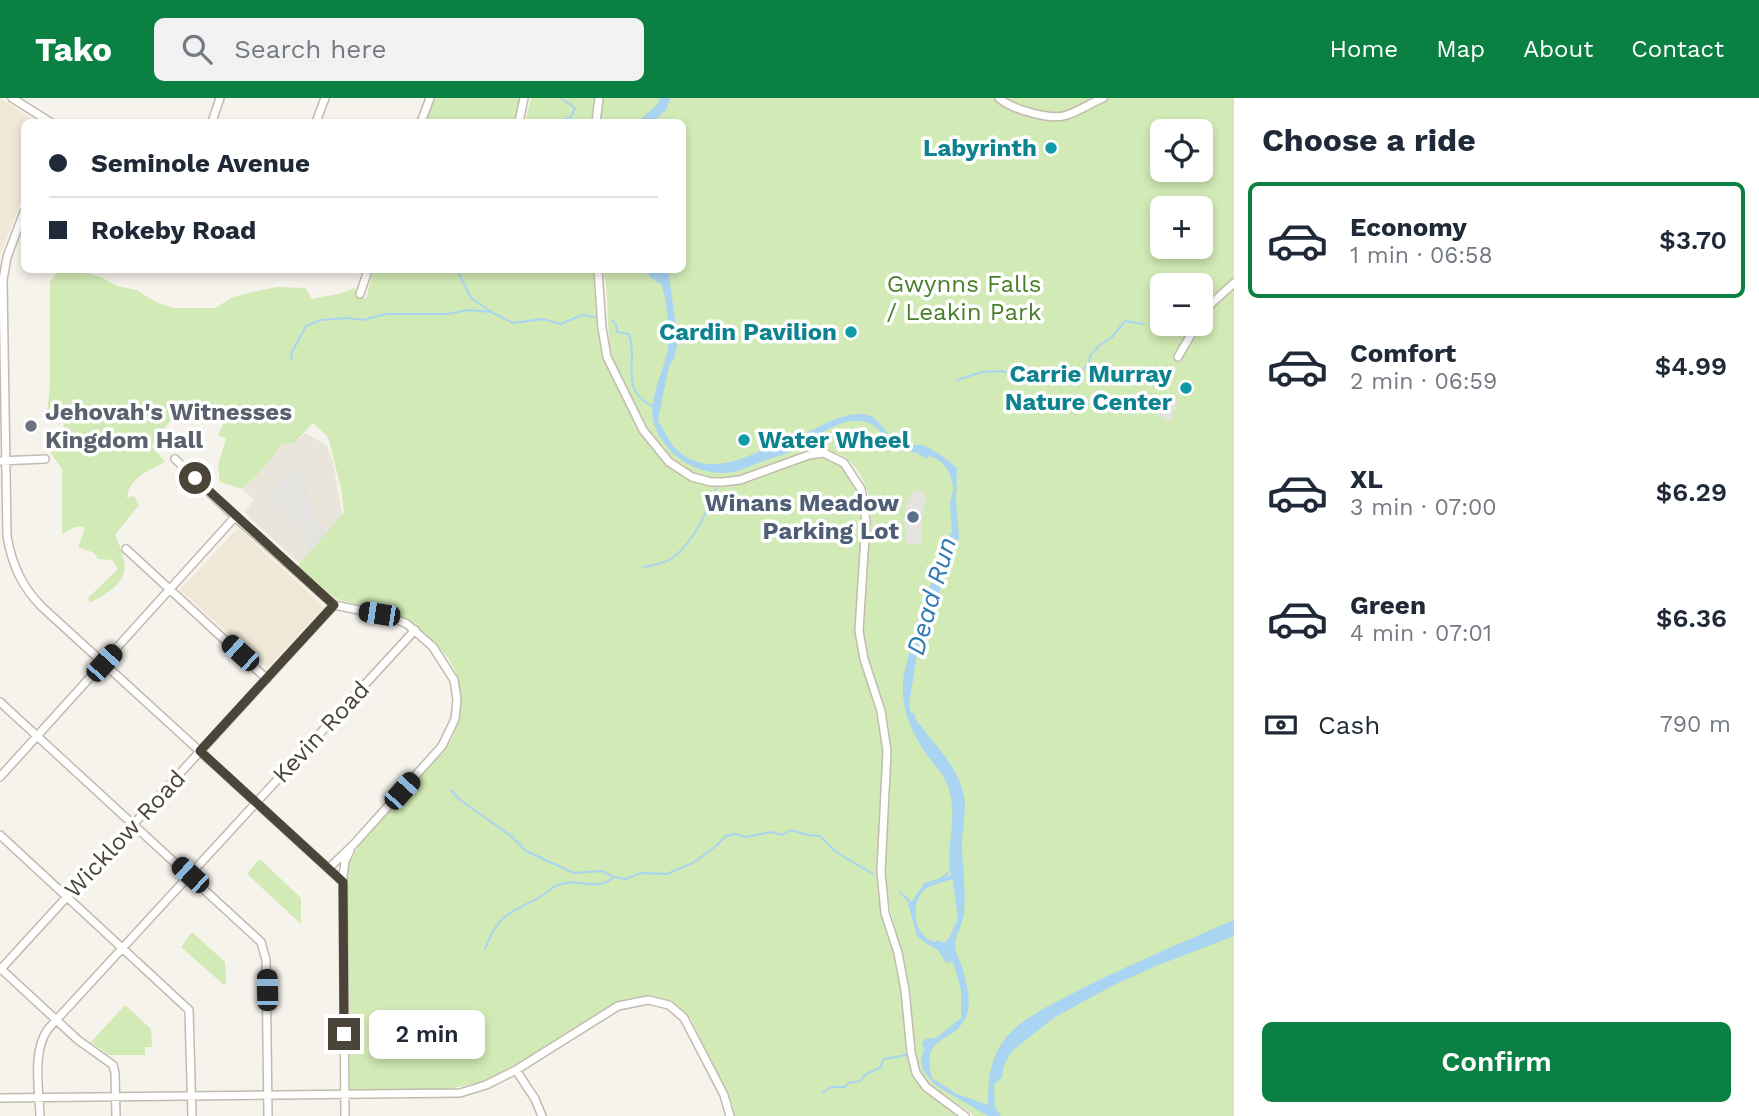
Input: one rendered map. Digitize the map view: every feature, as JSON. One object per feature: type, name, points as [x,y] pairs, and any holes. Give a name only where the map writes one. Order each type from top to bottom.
[{"type":"street","points":[[12,98],[45,119]]},
{"type":"street","points":[[213,119],[220,98]]},
{"type":"street","points":[[317,119],[325,98]]},
{"type":"street","points":[[422,119],[430,98]]},
{"type":"street","points":[[520,119],[524,98]]},
{"type":"street","points":[[596,119],[599,98]]},
{"type":"street","points":[[999,98],[1016,109],[1058,117],[1103,98]]},
{"type":"street","points":[[20,232],[2,269],[3,461],[7,537],[18,575],[32,597],[343,882]]},
{"type":"street","points":[[360,294],[367,273]]},
{"type":"street","points":[[599,273],[607,357],[643,430],[669,462],[685,474],[701,480],[722,482],[740,480],[809,455],[824,453],[844,463],[861,489],[866,521],[859,631],[864,659],[881,711],[887,751],[881,872],[885,913],[898,953],[916,1073],[926,1087],[965,1116]]},
{"type":"street","points":[[1213,302],[1234,283]]},
{"type":"street","points":[[1178,357],[1190,336]]},
{"type":"street","points":[[3,461],[45,459]]},
{"type":"street","points":[[175,459],[235,517],[334,605],[389,616],[407,624],[433,647],[450,670],[456,690],[455,719],[442,746],[330,869]]},
{"type":"street","points":[[0,777],[235,517]]},
{"type":"street","points":[[126,549],[267,679]]},
{"type":"street","name":"Wicklow Road","points":[[0,969],[334,605]]},
{"type":"street","name":"Kevin Road","points":[[40,1116],[41,1041],[56,1020],[415,630]]},
{"type":"street","points":[[0,702],[264,946],[268,1116]]},
{"type":"street","points":[[0,835],[189,1010],[192,1116]]},
{"type":"street","points":[[345,1116],[343,882],[345,861],[354,844]]},
{"type":"street","points":[[0,969],[78,1040],[113,1065],[116,1116]]},
{"type":"street","points":[[0,1098],[460,1093],[486,1085],[516,1070],[618,1006],[638,1001],[659,1002],[678,1011],[691,1028],[724,1095],[730,1116]]},
{"type":"street","points":[[516,1070],[536,1099],[542,1116]]},
{"type":"shaded area","points":[[0,98],[32,119],[21,119],[21,201],[0,256]]},
{"type":"shaded area","points":[[1171,399],[1178,403],[1170,422],[1149,410],[1155,402],[1163,408]]},
{"type":"shaded area","points":[[306,433],[327,446],[333,462],[342,515],[299,563],[244,512],[254,500],[242,489],[262,470],[283,443],[294,443]]},
{"type":"shaded area","points":[[301,463],[316,523],[320,522],[327,532],[311,550],[301,541],[300,531],[266,501],[279,481]]},
{"type":"shaded area","name":"Winans Meadow Parking Lot","points":[[913,491],[923,491],[926,498],[921,522],[922,543],[907,545],[904,519],[907,501]]},
{"type":"shaded area","points":[[238,528],[324,607],[267,668],[180,590]]},
{"type":"green space","points":[[434,98],[520,98],[516,119],[427,119]]},
{"type":"green space","points":[[531,98],[597,98],[594,119],[526,119]]},
{"type":"green space","name":"Gwynns Falls / Leakin Park","points":[[604,98],[1234,98],[1234,1116],[974,1116],[925,1080],[914,1053],[910,990],[886,887],[890,741],[863,629],[871,518],[866,487],[851,463],[833,452],[813,451],[743,474],[719,478],[696,474],[682,467],[669,457],[648,431],[618,372],[610,346],[604,273],[686,273],[686,119],[600,119]]},
{"type":"green space","points":[[56,273],[87,273],[117,286],[136,290],[173,308],[215,308],[233,297],[277,287],[305,288],[312,299],[354,288],[359,297],[366,299],[372,273],[595,273],[607,365],[646,439],[688,478],[736,484],[824,456],[835,460],[846,470],[860,493],[863,528],[856,627],[884,737],[879,874],[902,981],[913,1074],[959,1116],[734,1116],[732,1104],[691,1019],[674,1004],[648,996],[616,1003],[505,1072],[480,1083],[440,1090],[350,1089],[347,878],[350,862],[359,845],[450,742],[460,720],[460,688],[455,670],[446,655],[415,624],[395,613],[336,599],[297,566],[344,512],[328,437],[313,423],[294,443],[283,443],[262,470],[242,489],[220,482],[218,465],[226,439],[218,435],[223,425],[218,416],[194,412],[172,420],[152,446],[165,462],[141,476],[132,485],[127,498],[134,496],[139,505],[115,535],[124,560],[123,576],[112,589],[90,603],[88,598],[118,569],[112,560],[98,559],[94,553],[78,547],[83,527],[75,527],[62,534],[62,469],[51,453],[64,437],[63,414],[47,412],[50,385],[50,282]]},
{"type":"green space","points":[[261,860],[301,898],[301,924],[247,874],[257,861]]},
{"type":"green space","points":[[192,932],[225,962],[224,985],[181,947]]},
{"type":"green space","points":[[125,1005],[151,1029],[152,1047],[145,1047],[145,1055],[109,1055],[91,1042]]},
{"type":"water","name":"Dead Run","points":[[648,273],[668,273],[678,340],[674,359],[669,366],[658,420],[679,452],[699,462],[732,462],[838,418],[866,414],[876,419],[898,442],[926,447],[957,468],[959,537],[917,654],[909,705],[911,713],[914,713],[916,720],[955,771],[964,795],[965,807],[962,844],[964,913],[955,946],[966,981],[969,1006],[963,1022],[935,1045],[931,1052],[929,1063],[932,1078],[957,1094],[988,1105],[994,1058],[1007,1036],[1021,1023],[1104,978],[1234,920],[1234,936],[1114,985],[1055,1017],[1012,1051],[1004,1065],[1002,1077],[994,1085],[995,1107],[1001,1116],[988,1116],[935,1085],[923,1070],[922,1044],[925,1039],[936,1038],[961,1018],[961,990],[953,962],[946,963],[938,950],[917,936],[908,904],[924,883],[951,875],[952,810],[948,786],[914,734],[906,712],[903,689],[906,665],[924,604],[950,546],[950,503],[953,488],[951,477],[934,457],[929,456],[927,459],[917,453],[888,448],[880,430],[866,422],[857,421],[839,424],[800,448],[735,472],[702,470],[683,461],[661,439],[653,419],[653,399],[668,348],[669,333],[662,285]],"holes":[[[953,880],[958,921],[944,943],[938,940],[935,942],[922,934],[916,920],[916,904],[923,891],[935,884]]]},
{"type":"waterway","points":[[561,98],[575,108],[571,117],[566,119]]},
{"type":"waterway","name":"Dead Run","points":[[648,119],[662,107],[665,98]]},
{"type":"waterway","points":[[458,273],[471,298],[490,311]]},
{"type":"waterway","points":[[291,359],[306,326],[320,320],[363,320],[386,314],[447,314],[469,310],[491,312],[513,323],[543,319],[560,324],[583,315],[595,317]]},
{"type":"waterway","points":[[612,320],[616,324],[617,332],[629,334],[632,383],[635,391],[652,406]]},
{"type":"waterway","points":[[957,380],[982,372],[1003,371],[1022,377],[1028,374],[1044,375],[1058,367],[1081,371],[1089,364],[1090,356],[1112,337],[1125,321],[1144,324]]},
{"type":"waterway","points":[[644,567],[668,561],[686,545],[716,488]]},
{"type":"waterway","name":"Dead Run","points":[[947,552],[951,534]]},
{"type":"waterway","points":[[451,790],[459,799],[511,836],[526,851],[574,873],[602,871],[626,879],[641,873],[667,874],[693,863],[726,836],[735,834],[746,837],[771,832],[782,835],[791,830],[820,836],[836,852],[873,874]]},
{"type":"waterway","name":"Dead Run","points":[[941,879],[950,871]]},
{"type":"waterway","points":[[485,949],[490,936],[508,914],[556,886],[572,882],[603,883],[613,877]]},
{"type":"waterway","points":[[900,892],[912,904]]},
{"type":"waterway","points":[[822,1093],[831,1087],[845,1087],[848,1083],[860,1081],[866,1074],[880,1068],[884,1059],[907,1055]]},
{"type":"place","name":"Labyrinth","points":[[1051,148]]},
{"type":"place","name":"Cardin Pavilion","points":[[851,332]]},
{"type":"place","name":"Carrie Murray Nature Center","points":[[1186,388]]},
{"type":"place","name":"Jehovah's Witnesses Kingdom Hall","points":[[31,426]]},
{"type":"place","name":"Water Wheel","points":[[744,440]]},
{"type":"place","name":"Winans Meadow Parking Lot","points":[[913,517]]},
{"type":"route","points":[[195,478],[334,605],[200,751],[343,882],[344,1034]]}]
